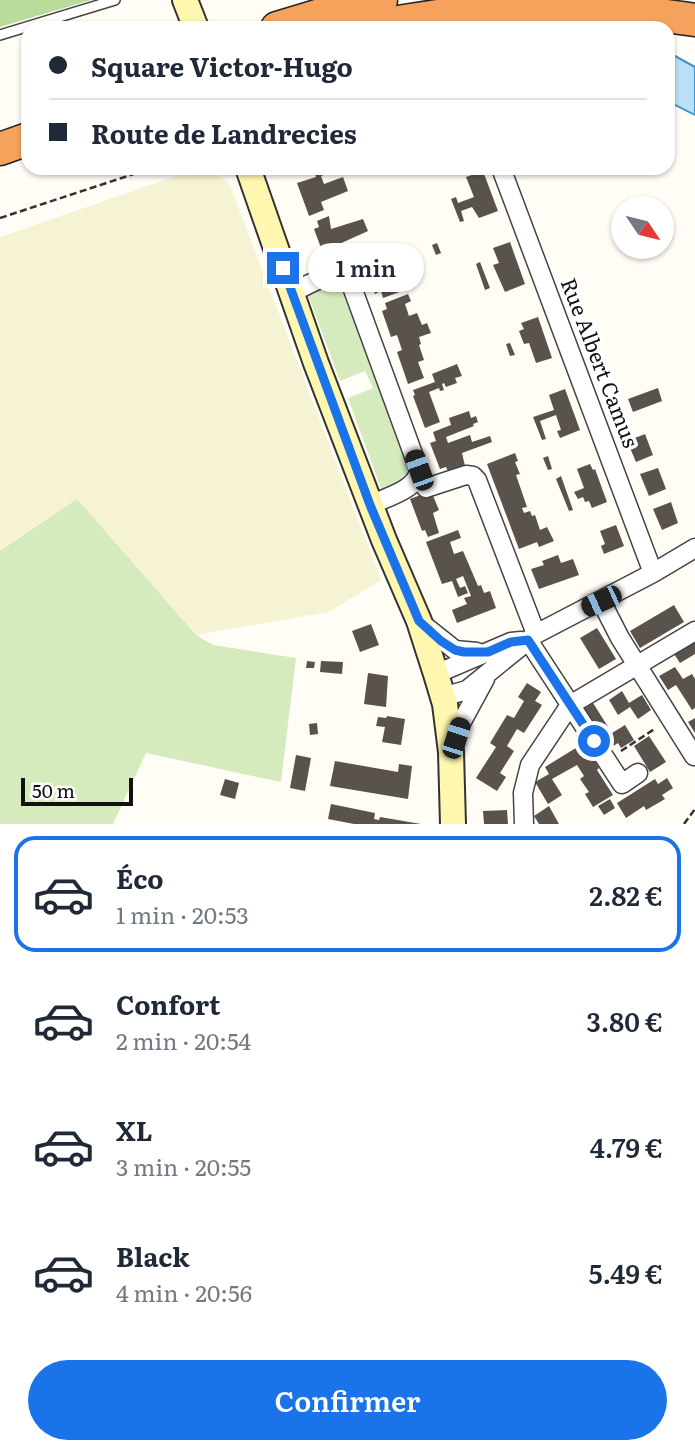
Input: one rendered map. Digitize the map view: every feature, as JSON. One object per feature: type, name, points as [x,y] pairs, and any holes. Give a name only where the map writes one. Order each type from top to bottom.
[{"type":"highway","points":[[300,21],[382,0]]},
{"type":"highway","points":[[407,21],[452,13],[564,7],[638,11],[695,20]]},
{"type":"highway","points":[[0,127],[21,120]]},
{"type":"highway","points":[[0,149],[21,142]]},
{"type":"main road","points":[[186,1],[193,21]]},
{"type":"main road","points":[[250,175],[370,505],[419,621],[439,685],[452,752],[453,824]]},
{"type":"street","name":"Rue Albert Camus","points":[[505,175],[653,573]]},
{"type":"street","points":[[291,293],[341,273],[348,276],[419,470],[418,478],[411,485],[370,505]]},
{"type":"street","points":[[418,478],[426,488],[466,475],[477,480],[532,637],[570,705],[622,784],[638,773]]},
{"type":"street","points":[[439,685],[467,690],[532,637],[695,548]]},
{"type":"street","points":[[601,601],[694,756]]},
{"type":"street","points":[[419,621],[455,650],[488,652]]},
{"type":"street","points":[[524,824],[523,793],[530,765],[570,705],[695,631]]},
{"type":"street","points":[[439,685],[488,652],[532,637]]},
{"type":"street","points":[[452,752],[460,725],[487,674]]},
{"type":"lane","points":[[46,21],[114,0]]},
{"type":"lane","points":[[0,35],[21,29]]},
{"type":"path","points":[[0,218],[131,175]]},
{"type":"path","points":[[607,760],[671,719]]},
{"type":"path","points":[[684,824],[695,809]]},
{"type":"shaded area","points":[[180,175],[217,175],[229,183],[381,580],[329,612],[196,635],[77,500],[0,551],[0,237]]},
{"type":"green space","points":[[0,0],[91,0],[0,27]]},
{"type":"green space","points":[[340,281],[412,472],[411,479],[382,491],[348,398],[373,388],[365,371],[340,381],[307,292]]},
{"type":"green space","points":[[77,499],[196,635],[213,645],[296,658],[281,782],[146,753],[113,824],[0,824],[0,551]]},
{"type":"water","points":[[675,56],[695,67],[695,115],[675,105]]},
{"type":"building","points":[[315,175],[324,175],[321,176],[324,184],[343,177],[348,191],[321,202],[324,210],[309,216],[297,183]]},
{"type":"building","points":[[484,175],[498,211],[479,218],[472,207],[461,211],[464,221],[460,222],[451,199],[456,197],[458,203],[474,197],[466,177]]},
{"type":"building","points":[[329,216],[331,229],[363,219],[368,231],[337,245],[339,249],[344,247],[346,254],[332,259],[330,253],[324,256],[314,229],[319,227],[317,221]]},
{"type":"building","points":[[510,242],[525,284],[505,292],[493,265],[499,263],[493,248]]},
{"type":"building","points":[[437,243],[441,253],[436,255],[432,245]]},
{"type":"building","points":[[396,246],[400,255],[389,260],[397,285],[402,283],[405,290],[383,298],[381,291],[375,294],[366,268],[371,266],[368,257]]},
{"type":"building","points":[[480,262],[490,288],[485,290],[476,264]]},
{"type":"building","points":[[408,294],[411,301],[405,304],[409,316],[417,313],[422,325],[427,323],[431,333],[419,337],[424,360],[418,362],[424,378],[408,384],[397,352],[402,350],[397,335],[391,337],[382,311],[387,309],[385,303]]},
{"type":"building","points":[[538,317],[552,358],[536,363],[529,343],[524,344],[519,331],[524,329],[521,323]]},
{"type":"building","points":[[510,343],[515,355],[510,356],[506,344]]},
{"type":"building","points":[[457,364],[462,376],[455,378],[457,383],[446,387],[444,383],[444,390],[440,391],[439,388],[429,392],[440,422],[425,428],[413,390],[435,382],[432,374]]},
{"type":"building","points":[[658,388],[662,401],[633,412],[628,399]]},
{"type":"building","points":[[565,389],[580,430],[560,438],[557,431],[561,430],[556,415],[540,421],[546,439],[542,440],[533,417],[554,410],[549,395]]},
{"type":"building","points":[[469,411],[471,418],[476,416],[478,422],[446,437],[448,443],[470,435],[472,442],[490,436],[492,442],[462,453],[465,466],[449,473],[446,467],[440,469],[430,443],[436,441],[433,432],[451,425],[449,418]]},
{"type":"building","points":[[645,434],[653,455],[636,462],[627,441]]},
{"type":"building","points":[[515,453],[520,474],[516,475],[527,507],[522,508],[524,513],[530,511],[532,516],[535,515],[540,530],[547,527],[554,541],[539,547],[537,542],[519,549],[487,464]]},
{"type":"building","points":[[548,456],[552,469],[548,470],[543,458]]},
{"type":"building","points":[[590,464],[593,470],[595,469],[607,502],[592,508],[589,501],[585,502],[583,497],[578,499],[574,492],[584,488],[577,469]]},
{"type":"building","points":[[658,468],[666,489],[649,496],[640,474]]},
{"type":"building","points":[[561,476],[573,510],[569,511],[556,479]]},
{"type":"building","points":[[431,491],[439,510],[433,513],[439,533],[428,537],[425,530],[422,531],[410,499]]},
{"type":"building","points":[[671,502],[678,523],[662,530],[653,509]]},
{"type":"building","points":[[616,525],[624,546],[604,554],[601,546],[605,544],[600,531]]},
{"type":"building","points":[[458,530],[461,538],[450,542],[454,554],[463,551],[478,586],[481,585],[484,593],[490,591],[496,608],[457,623],[452,610],[467,604],[464,598],[471,596],[463,576],[456,579],[460,588],[465,586],[468,593],[458,597],[452,581],[442,584],[426,542]]},
{"type":"building","points":[[558,555],[561,563],[573,559],[579,575],[539,589],[531,569],[544,565],[542,561]]},
{"type":"building","points":[[674,605],[684,622],[640,648],[630,631]]},
{"type":"building","points":[[371,624],[379,645],[360,652],[352,631]]},
{"type":"building","points":[[597,628],[616,659],[599,669],[580,638]]},
{"type":"building","points":[[695,638],[695,654],[680,663],[672,651]]},
{"type":"building","points":[[307,661],[315,662],[314,668],[306,668]]},
{"type":"building","points":[[321,661],[343,662],[342,674],[320,672]]},
{"type":"building","points":[[675,667],[683,679],[692,674],[695,679],[695,708],[692,710],[676,685],[668,690],[659,676]]},
{"type":"building","points":[[368,673],[388,676],[386,707],[364,704]]},
{"type":"building","points":[[527,683],[541,692],[535,701],[542,705],[524,733],[517,729],[507,746],[514,751],[500,773],[506,777],[497,791],[476,778],[496,747],[490,743],[507,715],[514,718],[524,701],[518,697]]},
{"type":"building","points":[[622,691],[629,703],[642,695],[651,710],[638,719],[630,707],[618,715],[609,700]]},
{"type":"building","points":[[593,703],[612,733],[625,725],[634,740],[621,748],[618,743],[607,750],[582,710]]},
{"type":"building","points":[[378,717],[405,719],[401,745],[382,742],[385,727],[376,726]]},
{"type":"building","points":[[695,718],[695,733],[688,722]]},
{"type":"building","points":[[317,723],[318,734],[310,735],[309,724]]},
{"type":"building","points":[[649,736],[666,762],[650,772],[634,746]]},
{"type":"building","points":[[579,746],[586,758],[591,754],[599,768],[597,770],[613,795],[593,807],[585,794],[589,792],[580,779],[584,776],[577,765],[552,779],[562,795],[548,804],[535,782],[549,774],[545,767]]},
{"type":"building","points":[[296,755],[311,758],[305,791],[290,788]]},
{"type":"building","points":[[335,761],[398,772],[399,764],[412,766],[408,799],[330,786]]},
{"type":"building","points":[[667,778],[673,788],[662,795],[665,799],[646,810],[644,806],[626,818],[617,803],[655,779],[658,784]]},
{"type":"building","points":[[225,779],[239,783],[235,799],[220,795]]},
{"type":"building","points":[[610,799],[615,808],[604,815],[598,806]]},
{"type":"building","points":[[331,804],[375,813],[374,819],[379,820],[380,817],[421,824],[354,824],[328,819]]},
{"type":"building","points":[[549,806],[559,824],[539,824],[534,816]]},
{"type":"building","points":[[507,810],[508,824],[484,824],[483,811]]},
{"type":"route","points":[[283,268],[370,505],[419,621],[441,641],[464,652],[488,652],[511,642],[528,640],[594,741]]}]
